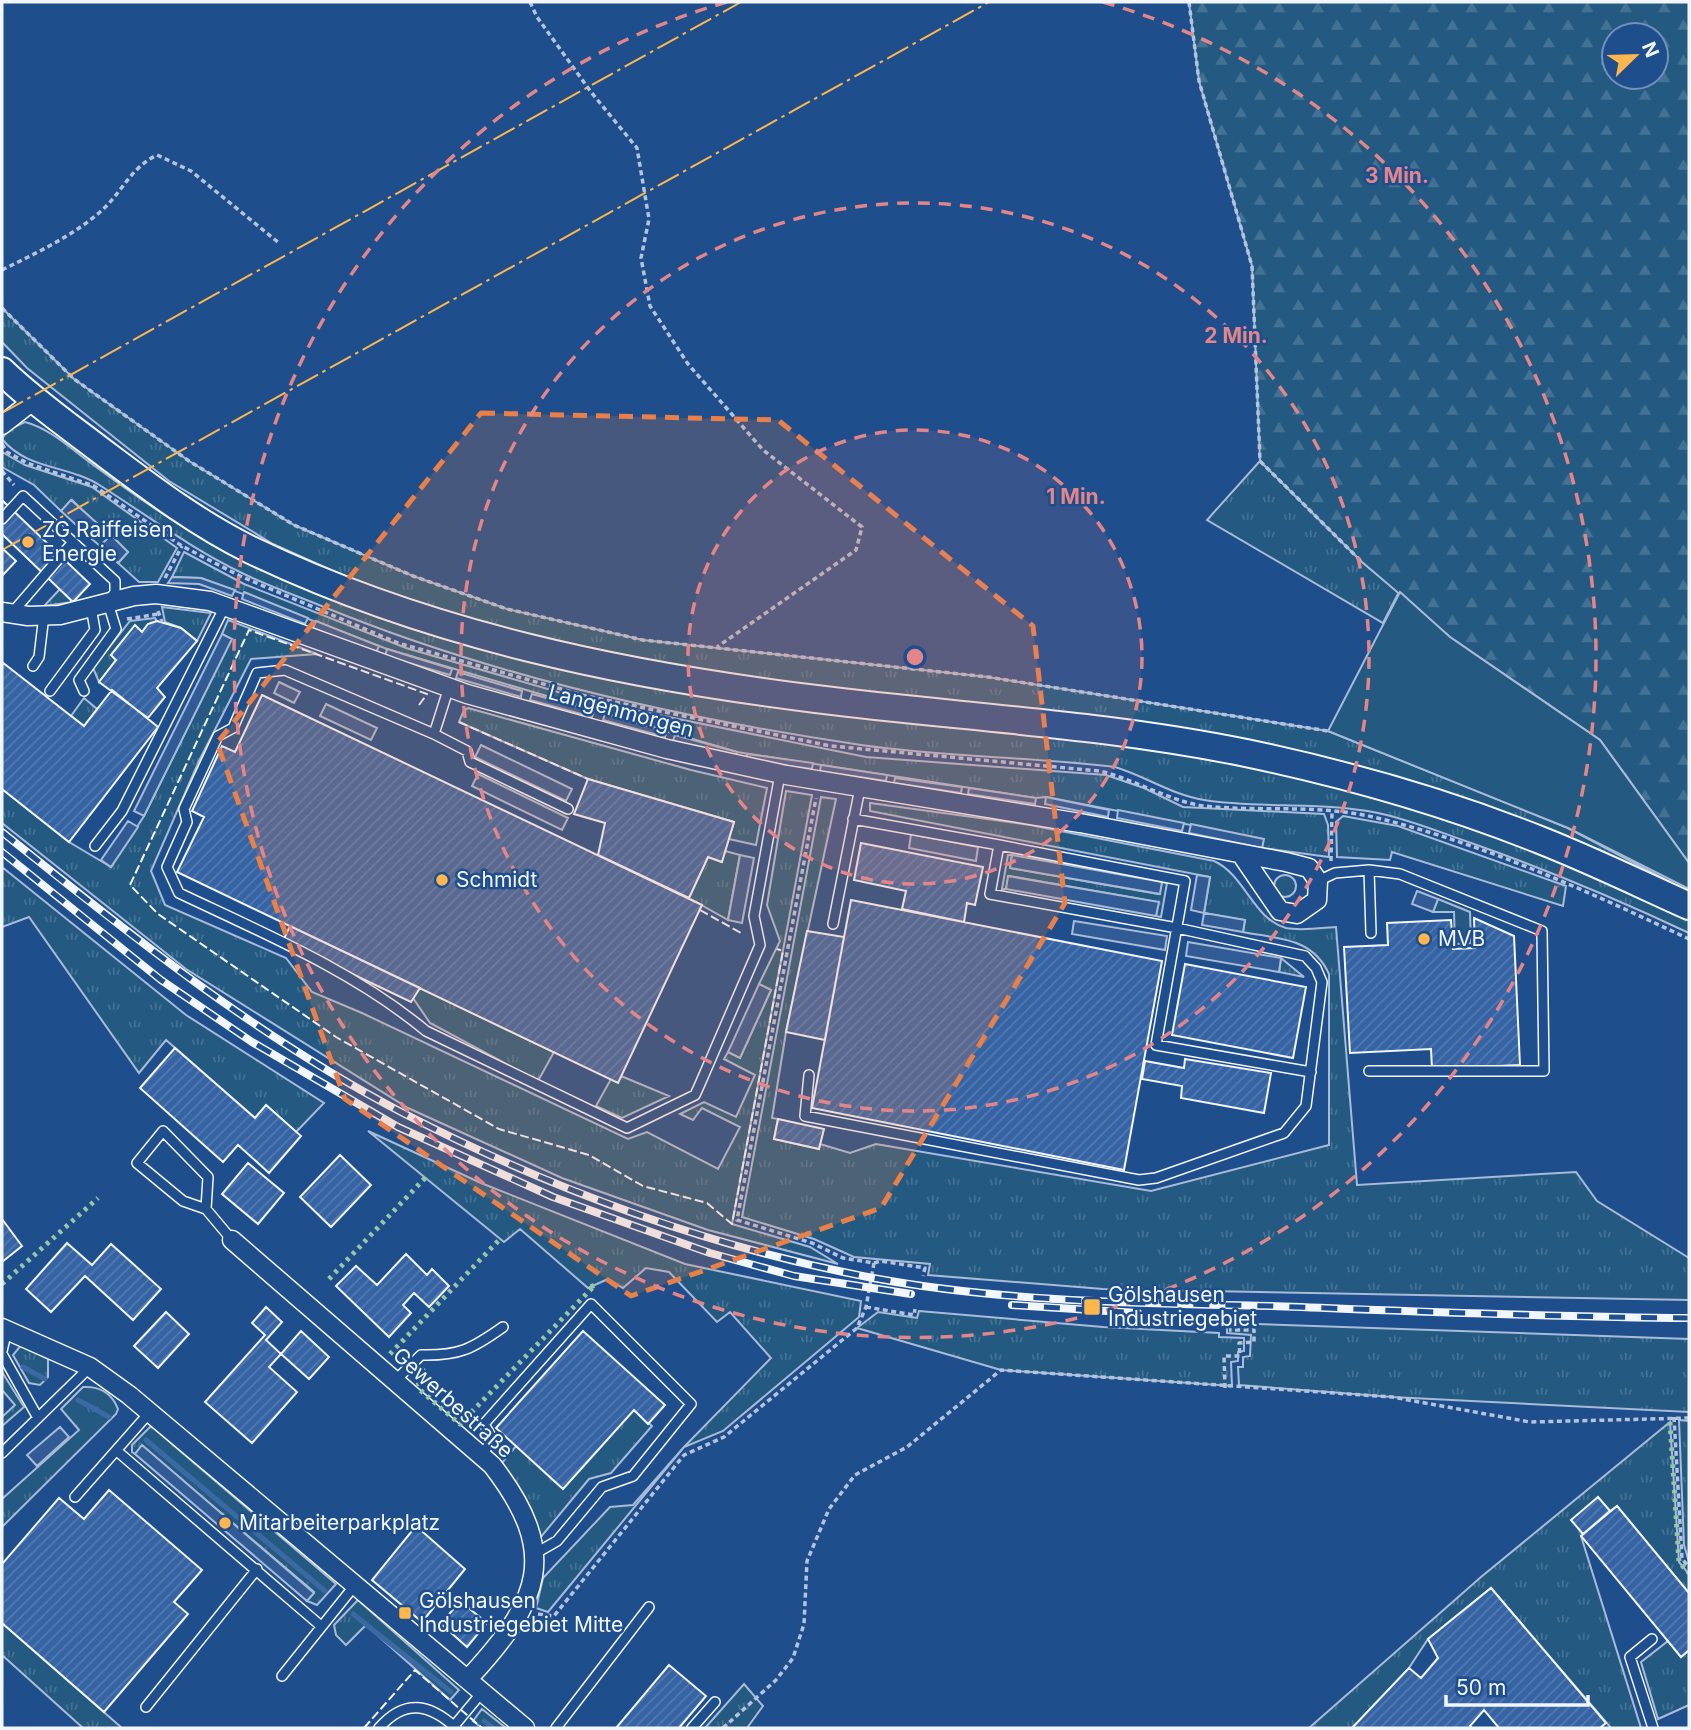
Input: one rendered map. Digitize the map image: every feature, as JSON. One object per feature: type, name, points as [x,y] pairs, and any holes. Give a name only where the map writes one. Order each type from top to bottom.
[{"type":"main road","points":[[6,380],[150,488],[250,550],[368,598],[457,630],[613,668],[690,681],[816,699],[1102,729],[1243,752],[1432,801],[1541,840],[1689,905]]},
{"type":"street","points":[[2,425],[34,400]]},
{"type":"street","name":"Langenmorgen","points":[[7,612],[44,615],[134,596],[184,596],[225,606],[449,687],[667,749],[780,774],[1080,823],[1286,862],[1309,868],[1316,877]]},
{"type":"street","points":[[1241,854],[1271,902],[1287,915],[1307,910],[1317,900],[1316,877]]},
{"type":"street","name":"Gewerbestraße","points":[[232,1240],[481,1455],[514,1493],[527,1518],[536,1553],[533,1583],[522,1611],[503,1640],[469,1678]]},
{"type":"street","points":[[5,1329],[90,1367],[150,1412],[469,1678],[525,1728]]},
{"type":"lane","points":[[2,519],[23,496],[134,596]]},
{"type":"lane","points":[[7,612],[74,542]]},
{"type":"lane","points":[[50,691],[95,629],[99,605],[115,592],[115,581]]},
{"type":"lane","points":[[84,691],[79,680],[116,629],[113,621],[99,605]]},
{"type":"lane","points":[[95,846],[122,811],[225,606]]},
{"type":"lane","points":[[33,666],[39,657],[44,615]]},
{"type":"lane","points":[[568,809],[470,762],[467,751],[434,734],[285,670],[257,673],[233,728],[218,736],[184,809],[187,822],[167,867],[178,893],[294,948],[402,1011],[426,1031],[627,1128],[695,1096],[701,1084],[760,945],[754,916],[780,774]]},
{"type":"lane","points":[[434,734],[449,687]]},
{"type":"lane","points":[[833,924],[860,788]]},
{"type":"lane","points":[[853,819],[1185,881],[1156,1045],[1311,1072]]},
{"type":"lane","points":[[809,1075],[805,1116],[1139,1180],[1156,1178],[1283,1133],[1306,1106],[1322,982],[1316,968],[1305,956],[1177,928],[990,894],[999,845]]},
{"type":"lane","points":[[1316,877],[1369,870],[1400,874],[1542,931],[1544,1071],[1369,1071]]},
{"type":"lane","points":[[1369,870],[1371,933]]},
{"type":"lane","points":[[206,1209],[208,1177],[163,1131],[137,1163],[183,1201],[206,1209],[232,1240]]},
{"type":"lane","points":[[481,1455],[493,1440],[484,1424],[592,1304],[691,1404],[633,1476],[602,1487],[557,1541],[536,1553]]},
{"type":"lane","points":[[396,1380],[421,1355],[448,1356],[473,1348],[503,1327]]},
{"type":"lane","points":[[5,1329],[2,1353],[38,1418]]},
{"type":"lane","points":[[2,1453],[90,1367]]},
{"type":"lane","points":[[75,1497],[150,1412]]},
{"type":"lane","points":[[117,1451],[321,1626]]},
{"type":"lane","points":[[146,1707],[257,1569]]},
{"type":"lane","points":[[282,1676],[356,1584]]},
{"type":"lane","points":[[555,1728],[649,1607]]},
{"type":"lane","points":[[1652,1639],[1630,1657],[1653,1728]]},
{"type":"lane","points":[[379,1728],[394,1715],[423,1706],[438,1712],[455,1727],[484,1691]]},
{"type":"lane","points":[[692,1728],[715,1702]]},
{"type":"path","points":[[530,2],[537,17],[591,92],[637,148],[649,219],[641,258],[650,306],[688,364],[763,450],[862,527],[856,550],[715,648]]},
{"type":"path","points":[[1189,2],[1199,81],[1252,265],[1260,461],[1362,562]]},
{"type":"path","points":[[2,270],[61,241],[102,211],[140,164],[157,155],[191,171],[279,243]]},
{"type":"path","points":[[2,308],[74,379],[189,461],[294,525],[413,576],[507,609],[643,640],[1023,682],[1328,731]]},
{"type":"path","points":[[2,471],[23,496]]},
{"type":"path","points":[[156,594],[182,546]]},
{"type":"path","points":[[113,621],[159,614]]},
{"type":"path","points":[[1316,877],[1332,859],[1332,811]]},
{"type":"path","points":[[874,1264],[881,1261],[925,1268],[923,1276]]},
{"type":"path","points":[[866,1307],[914,1315],[915,1309]]},
{"type":"path","points":[[522,1611],[554,1616],[684,1455],[724,1437],[857,1328]]},
{"type":"path","points":[[1225,1388],[1224,1356],[1240,1356],[1239,1343],[1254,1342],[1254,1330],[1229,1330]]},
{"type":"path","points":[[723,1728],[776,1680],[793,1658],[804,1624],[807,1561],[835,1500],[856,1475],[907,1447],[1001,1370],[1225,1388],[1392,1397],[1530,1422],[1689,1418]]},
{"type":"path","points":[[1674,1417],[1682,1559],[1689,1567]]},
{"type":"highlighted area","points":[[481,413],[778,420],[1033,626],[1065,903],[881,1208],[631,1296],[345,1099],[217,743]]},
{"type":"green space","points":[[1189,2],[1689,2],[1689,863],[1600,740],[1450,637],[1362,562],[1260,461],[1252,266],[1199,81]]},
{"type":"green space","points":[[2,308],[74,379],[189,461],[294,525],[413,576],[507,609],[643,640],[988,677],[1328,731],[1568,828],[1689,892],[1567,839],[1455,797],[916,698],[741,677],[562,646],[382,593],[273,544],[169,481],[27,368],[2,342]]},
{"type":"green space","points":[[25,422],[52,434],[151,506],[218,546],[336,598],[467,645],[576,672],[664,688],[1108,743],[1196,756],[1324,783],[1448,820],[1570,866],[1689,919],[1689,933],[1529,864],[1378,813],[1335,807],[1226,803],[1192,798],[1115,767],[893,749],[793,734],[588,692],[454,654],[389,632],[252,578],[188,543],[89,479],[24,456],[2,439],[8,430]]},
{"type":"green space","points":[[2,452],[25,465],[92,487],[177,548],[158,582],[139,582],[118,563],[128,552],[111,536],[100,546],[87,535],[97,524],[72,500],[61,511],[34,485],[2,467]]},
{"type":"green space","points":[[1260,461],[1362,562],[1399,592],[1383,623],[1207,520]]},
{"type":"green space","points":[[184,552],[244,584],[406,648],[589,701],[866,757],[1106,775],[1144,788],[1183,807],[1324,814],[1328,825],[1329,857],[1262,848],[1263,839],[1046,797],[1036,798],[737,752],[387,649],[201,578],[172,577]]},
{"type":"green space","points":[[60,589],[73,602],[44,606]]},
{"type":"green space","points":[[1400,592],[1450,637],[1600,740],[1689,863],[1689,889],[1568,828],[1328,731]]},
{"type":"green space","points":[[162,607],[211,613],[197,641],[181,628],[165,622]]},
{"type":"green space","points":[[155,618],[157,621],[148,624],[142,632],[135,626],[111,655],[116,660],[99,682],[93,668],[130,621]]},
{"type":"green space","points":[[228,620],[317,654],[251,659],[199,761],[151,871],[165,905],[286,958],[312,992],[628,1139],[647,1132],[718,1169],[740,1127],[702,1108],[693,1120],[680,1114],[704,1102],[736,1117],[755,1075],[724,1059],[728,1052],[740,1058],[771,990],[759,984],[780,941],[767,905],[786,791],[812,795],[732,1224],[810,1247],[838,1264],[708,1230],[562,1178],[408,1108],[186,969],[2,823],[2,789],[69,842],[111,867],[144,816],[231,640],[222,634]]},
{"type":"green space","points":[[84,698],[97,709],[84,726],[71,716]]},
{"type":"green space","points":[[468,708],[691,770],[767,788],[756,845],[729,839],[734,822],[588,779],[459,722],[464,710]]},
{"type":"green space","points":[[821,797],[836,799],[786,1032],[772,1118],[778,1119],[774,1139],[819,1149],[820,1144],[850,1153],[876,1144],[1151,1191],[1329,1145],[1329,974],[1322,962],[1304,946],[1243,932],[1245,920],[1204,913],[1210,877],[870,811],[870,803],[1030,825],[1214,861],[1234,876],[1257,907],[1275,923],[1292,929],[1336,927],[1357,1185],[1576,1172],[1597,1201],[1689,1258],[1689,1300],[1103,1289],[928,1275],[930,1264],[854,1257],[814,1239],[742,1217]]},
{"type":"green space","points":[[1343,816],[1398,826],[1566,886],[1563,906],[1392,852],[1390,860],[1337,857],[1336,822]]},
{"type":"green space","points":[[725,851],[740,855],[728,920],[689,898],[708,857],[721,862]]},
{"type":"green space","points":[[1008,855],[1012,855],[1010,868],[1159,894],[1162,882],[1167,883],[1161,917],[1156,916],[1158,902],[1009,876],[1006,889],[1002,889]]},
{"type":"green space","points":[[2,867],[186,1015],[324,1103],[296,1132],[267,1106],[255,1118],[166,1040],[139,1073],[29,917],[2,927]]},
{"type":"green space","points":[[1285,875],[1293,878],[1296,886],[1293,894],[1285,897],[1277,894],[1274,886],[1277,878]]},
{"type":"green space","points":[[1438,899],[1470,912],[1471,943],[1455,944],[1454,912],[1433,912]]},
{"type":"green space","points":[[1281,958],[1304,977],[1279,972]]},
{"type":"green space","points":[[420,988],[554,1052],[538,1081],[430,1023],[413,998]]},
{"type":"green space","points":[[621,1076],[669,1096],[622,1118],[596,1106],[611,1079]]},
{"type":"green space","points":[[368,1131],[481,1183],[685,1264],[861,1301],[859,1317],[723,1431],[684,1447],[771,1358],[730,1312],[717,1322],[669,1272],[646,1268],[623,1288],[608,1279],[588,1288],[520,1229],[504,1242]]},
{"type":"green space","points":[[919,1311],[1103,1327],[1219,1333],[1219,1337],[1244,1338],[1244,1351],[1238,1352],[1238,1361],[1231,1362],[1232,1386],[1001,1370],[857,1328],[878,1312],[917,1318]]},
{"type":"green space","points":[[1227,1323],[1689,1339],[1689,1412],[1392,1397],[1239,1385],[1238,1367],[1243,1367],[1243,1357],[1250,1356],[1251,1335],[1227,1333]]},
{"type":"green space","points":[[22,1344],[48,1359],[48,1377],[40,1385],[29,1383],[13,1355]]},
{"type":"green space","points":[[2,1372],[24,1407],[2,1426],[2,1417],[15,1405],[2,1390]]},
{"type":"green space","points":[[83,1387],[100,1389],[109,1395],[118,1409],[116,1414],[2,1527],[2,1499],[79,1430],[61,1409]]},
{"type":"green space","points":[[634,1410],[652,1426],[611,1473],[589,1479],[540,1538],[526,1499],[501,1464],[516,1446]]},
{"type":"green space","points":[[1679,1420],[1689,1421],[1689,1562],[1684,1545]]},
{"type":"green space","points":[[1670,1422],[1679,1562],[1689,1574],[1689,1593],[1617,1506],[1610,1511],[1598,1498],[1581,1536],[1641,1728],[1611,1728],[1491,1588],[1428,1639],[1409,1668],[1352,1728],[1309,1728],[1481,1577]]},
{"type":"green space","points":[[151,1426],[336,1584],[317,1605],[307,1601],[314,1592],[142,1446],[135,1454],[132,1452],[132,1445]]},
{"type":"green space","points":[[684,1447],[548,1612],[536,1608],[543,1578],[610,1507],[633,1505]]},
{"type":"green space","points":[[358,1600],[459,1690],[450,1700],[366,1625],[346,1645],[336,1635],[334,1625]]},
{"type":"green space","points":[[2,1623],[122,1728],[83,1728],[2,1655]]},
{"type":"green space","points":[[1668,1641],[1681,1657],[1689,1650],[1689,1705],[1658,1719],[1641,1662]]},
{"type":"green space","points":[[744,1684],[763,1706],[747,1728],[705,1728]]},
{"type":"green space","points":[[482,1709],[506,1728],[482,1728],[473,1721]]},
{"type":"shaded area","points":[[71,500],[98,524],[87,535],[61,511]]},
{"type":"shaded area","points":[[111,535],[128,552],[118,563],[100,546]]},
{"type":"shaded area","points":[[172,577],[201,578],[235,590],[232,596],[199,584],[168,583]]},
{"type":"shaded area","points":[[244,592],[308,618],[305,624],[242,599]]},
{"type":"shaded area","points":[[316,621],[379,646],[376,653],[313,628]]},
{"type":"shaded area","points":[[222,634],[232,639],[144,816],[134,811]]},
{"type":"shaded area","points":[[387,649],[452,669],[450,675],[385,656]]},
{"type":"shaded area","points":[[458,672],[522,691],[521,697],[456,678]]},
{"type":"shaded area","points":[[279,682],[300,692],[294,703],[274,693]]},
{"type":"shaded area","points":[[532,694],[594,711],[592,717],[530,700]]},
{"type":"shaded area","points":[[326,704],[377,728],[371,740],[320,716]]},
{"type":"shaded area","points":[[605,714],[667,731],[665,737],[603,720]]},
{"type":"shaded area","points":[[675,735],[737,752],[735,758],[673,741]]},
{"type":"shaded area","points":[[481,745],[572,789],[566,801],[475,757]]},
{"type":"shaded area","points":[[747,754],[813,763],[812,769],[746,760]]},
{"type":"shaded area","points":[[821,765],[887,775],[886,781],[820,771]]},
{"type":"shaded area","points":[[478,774],[568,818],[562,830],[472,786]]},
{"type":"shaded area","points":[[895,778],[962,787],[961,793],[894,783]]},
{"type":"shaded area","points":[[969,788],[1036,798],[1035,804],[968,794]]},
{"type":"shaded area","points":[[1046,797],[1109,810],[1108,817],[1045,804]]},
{"type":"shaded area","points":[[1118,810],[1184,823],[1182,831],[1117,818]]},
{"type":"shaded area","points":[[128,821],[138,827],[111,867],[101,860]]},
{"type":"shaded area","points":[[1191,824],[1264,839],[1262,848],[1189,833]]},
{"type":"shaded area","points":[[911,834],[978,847],[976,861],[909,848]]},
{"type":"shaded area","points":[[740,855],[754,858],[742,923],[728,920]]},
{"type":"shaded area","points":[[1012,855],[1162,882],[1160,894],[1010,868]]},
{"type":"shaded area","points":[[1197,875],[1210,877],[1204,913],[1191,910]]},
{"type":"shaded area","points":[[1008,876],[1159,902],[1156,916],[1006,889]]},
{"type":"shaded area","points":[[1417,891],[1438,899],[1433,912],[1412,904]]},
{"type":"shaded area","points":[[1204,913],[1245,920],[1243,932],[1202,925]]},
{"type":"shaded area","points":[[1074,921],[1167,936],[1165,950],[1072,934]]},
{"type":"shaded area","points":[[1188,942],[1281,958],[1279,972],[1186,956]]},
{"type":"shaded area","points":[[759,984],[771,990],[740,1058],[728,1052]]},
{"type":"shaded area","points":[[60,1427],[69,1437],[37,1466],[27,1455]]},
{"type":"shaded area","name":"Mitarbeiterparkplatz","points":[[142,1445],[314,1593],[307,1601],[135,1454]]},
{"type":"building","points":[[2,500],[90,584],[73,602],[2,534]]},
{"type":"building","points":[[2,548],[16,561],[2,576]]},
{"type":"building","points":[[157,621],[181,628],[197,641],[157,688],[165,697],[148,718],[99,682],[116,660],[111,655],[135,625],[142,632],[148,624]]},
{"type":"building","points":[[2,662],[84,726],[112,690],[158,727],[69,842],[2,789]]},
{"type":"building","points":[[262,695],[702,905],[618,1083],[177,872],[204,817],[192,811],[222,746],[235,752]]},
{"type":"building","points":[[588,779],[734,822],[722,862],[708,857],[689,898],[598,855],[605,823],[574,814]]},
{"type":"building","points":[[861,843],[983,867],[975,905],[967,903],[964,922],[902,909],[906,891],[854,880]]},
{"type":"building","points":[[851,900],[1162,961],[1124,1170],[812,1108]]},
{"type":"building","points":[[1474,918],[1514,936],[1520,1065],[1432,1069],[1431,1049],[1350,1053],[1344,947],[1388,945],[1387,923],[1451,920],[1453,949],[1475,948]]},
{"type":"building","points":[[290,926],[420,988],[411,1002],[283,941]]},
{"type":"building","points":[[807,931],[844,937],[825,1040],[786,1032]]},
{"type":"building","points":[[1185,964],[1306,987],[1293,1058],[1172,1035]]},
{"type":"building","points":[[175,1048],[255,1118],[266,1105],[301,1136],[269,1173],[238,1145],[223,1162],[140,1088]]},
{"type":"building","points":[[1185,1059],[1271,1073],[1264,1113],[1181,1098],[1182,1086],[1142,1079],[1145,1061],[1184,1068]]},
{"type":"building","points":[[778,1119],[824,1129],[819,1149],[774,1139]]},
{"type":"building","points":[[340,1155],[371,1185],[331,1227],[300,1197]]},
{"type":"building","points":[[248,1163],[284,1193],[258,1224],[222,1194]]},
{"type":"building","points":[[2,1219],[22,1246],[2,1262]]},
{"type":"building","points":[[67,1243],[92,1265],[111,1244],[161,1289],[133,1320],[85,1276],[51,1312],[26,1289]]},
{"type":"building","points":[[406,1254],[427,1275],[432,1269],[449,1286],[429,1307],[414,1293],[403,1305],[411,1313],[389,1337],[336,1286],[356,1266],[377,1285]]},
{"type":"building","points":[[266,1307],[282,1322],[266,1340],[281,1354],[269,1367],[297,1392],[252,1443],[205,1402],[265,1335],[252,1323]]},
{"type":"building","points":[[166,1312],[189,1334],[158,1368],[134,1346]]},
{"type":"building","points":[[301,1331],[329,1357],[309,1379],[281,1354]]},
{"type":"building","points":[[583,1331],[665,1405],[648,1424],[634,1410],[563,1489],[496,1428]]},
{"type":"building","points":[[109,1490],[202,1570],[174,1602],[188,1614],[104,1712],[2,1623],[2,1564],[59,1498],[84,1519]]},
{"type":"building","points":[[1598,1497],[1610,1511],[1583,1534],[1571,1520]]},
{"type":"building","points":[[1617,1506],[1689,1593],[1689,1650],[1681,1657],[1581,1536]]},
{"type":"building","points":[[416,1526],[465,1569],[422,1622],[372,1580]]},
{"type":"building","points":[[1491,1588],[1606,1723],[1600,1728],[1499,1728],[1484,1710],[1470,1726],[1472,1728],[1352,1728],[1409,1668],[1421,1678],[1438,1658],[1428,1639]]},
{"type":"building","points":[[460,1601],[487,1623],[467,1647],[441,1624]]},
{"type":"building","points":[[669,1665],[706,1696],[679,1728],[616,1728]]},
{"type":"waterway","points":[[23,1367],[45,1379]]},
{"type":"waterway","points":[[78,1400],[109,1417]]},
{"type":"waterway","points":[[146,1440],[325,1591]]},
{"type":"waterway","points":[[353,1614],[451,1692]]},
{"type":"waterway","points":[[484,1721],[493,1728]]},
{"type":"railway","points":[[2,832],[195,982],[245,1018],[349,1083],[459,1141],[573,1190],[691,1232],[751,1250],[873,1278],[1022,1297],[1689,1318]]},
{"type":"railway","points":[[2,852],[161,980],[252,1042],[398,1127],[553,1197],[710,1253],[794,1276],[911,1294]]},
{"type":"railway","points":[[1012,1305],[1138,1313]]},
{"type":"hedge","points":[[329,1279],[425,1178]]},
{"type":"hedge","points":[[2,1284],[98,1198]]},
{"type":"hedge","points":[[390,1354],[500,1239]]},
{"type":"hedge","points":[[424,1368],[417,1377],[420,1390],[460,1424],[595,1285],[588,1288]]},
{"type":"hedge","points":[[1670,1422],[1679,1562],[1689,1573]]},
{"type":"fence","points":[[419,705],[427,694],[249,630],[130,885],[158,914],[336,1037],[499,1129],[589,1155],[643,1186],[707,1203],[732,1224],[783,951],[777,949]]},
{"type":"fence","points":[[459,722],[588,779]]},
{"type":"fence","points":[[700,910],[741,933]]},
{"type":"fence","points":[[364,1728],[415,1670],[482,1728]]},
{"type":"power","points":[[2,413],[741,2]]},
{"type":"power","points":[[2,550],[989,2]]},
{"type":"place","name":"ZG Raiffeisen Energie","points":[[28,542]]},
{"type":"place","name":"Schmidt","points":[[442,880]]},
{"type":"place","name":"MVB","points":[[1424,939]]},
{"type":"place","name":"Gölshausen Industriegebiet","points":[[1092,1307]]},
{"type":"place","name":"Mitarbeiterparkplatz","points":[[225,1523]]},
{"type":"place","name":"Gölshausen Industriegebiet Mitte","points":[[405,1613]]}]
